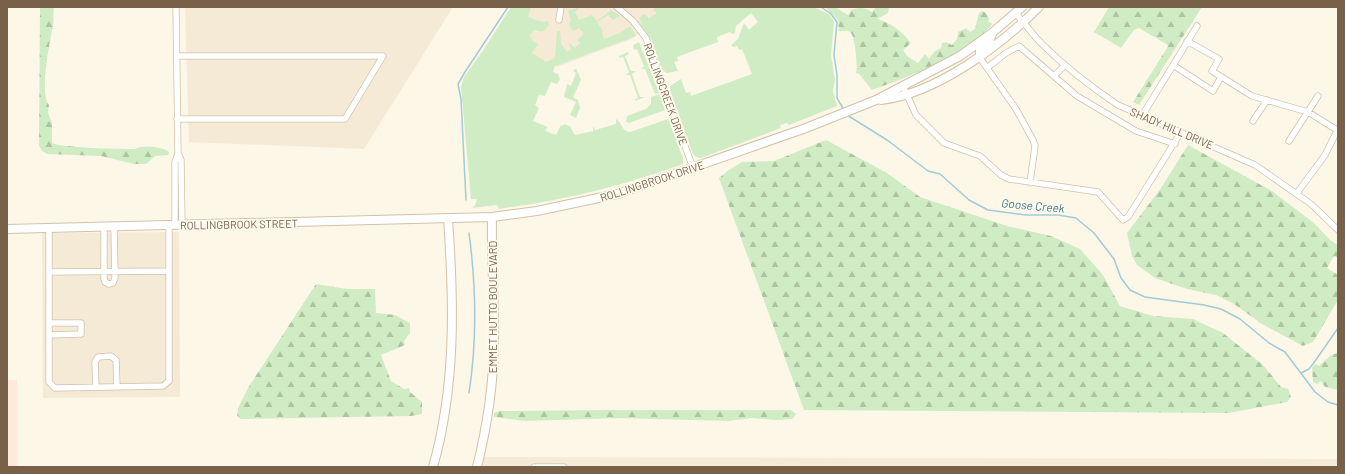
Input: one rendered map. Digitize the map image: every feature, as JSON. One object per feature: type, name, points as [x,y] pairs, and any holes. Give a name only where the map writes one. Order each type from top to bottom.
[{"type":"main road","points":[[904,90],[954,60],[992,33],[1016,14],[1022,7]]},
{"type":"main road","points":[[904,90],[930,84],[980,58],[1039,7]]},
{"type":"main road","points":[[980,58],[980,50],[989,42],[992,33]]},
{"type":"main road","name":"ROLLINGBROOK DRIVE","points":[[470,218],[492,217],[537,211],[617,194],[806,128],[876,100],[890,99],[904,90]]},
{"type":"main road","name":"EMMET HUTTO BOULEVARD","points":[[477,467],[486,428],[493,370],[494,326],[492,217]]},
{"type":"main road","name":"ROLLINGBROOK STREET","points":[[7,229],[470,218]]},
{"type":"main road","points":[[433,467],[441,438],[450,377],[453,310],[448,219]]},
{"type":"street","points":[[49,228],[49,382],[55,388],[163,386],[169,381],[169,271],[175,225],[175,162],[178,152],[176,7]]},
{"type":"street","points":[[559,20],[562,7]]},
{"type":"street","name":"ROLLINGCREEK DRIVE","points":[[617,7],[633,21],[646,38],[693,168]]},
{"type":"street","name":"SHADY HILL DRIVE","points":[[1016,14],[1041,42],[1065,65],[1109,99],[1142,116],[1255,165],[1297,193],[1338,230]]},
{"type":"street","points":[[1142,116],[1197,26]]},
{"type":"street","points":[[1187,41],[1219,59],[1212,72],[1221,78],[1252,96],[1308,112],[1338,130],[1325,155],[1297,193]]},
{"type":"street","points":[[987,68],[1017,46],[1076,95],[1136,131],[1175,144]]},
{"type":"street","points":[[177,56],[383,56],[345,119],[177,119]]},
{"type":"street","points":[[980,58],[1016,109],[1033,140],[1035,146],[1030,183]]},
{"type":"street","points":[[1054,76],[1065,65]]},
{"type":"street","points":[[1173,65],[1213,91],[1221,78]]},
{"type":"street","points":[[904,90],[916,115],[944,143],[980,156],[1004,177],[1030,183],[1098,192],[1123,220],[1128,217],[1175,144],[1181,132]]},
{"type":"street","points":[[1289,140],[1318,96]]},
{"type":"street","points":[[1253,121],[1267,100]]},
{"type":"street","points":[[104,227],[104,271],[105,282],[109,284],[113,283],[115,278],[114,227]]},
{"type":"street","points":[[50,272],[169,271]]},
{"type":"street","points":[[49,323],[81,323],[81,334],[49,335]]},
{"type":"street","points":[[96,387],[95,362],[98,357],[111,356],[116,360],[117,387]]},
{"type":"street","points":[[534,467],[564,467]]},
{"type":"shaded area","points":[[185,7],[453,7],[364,149],[189,142]]},
{"type":"shaded area","points":[[519,7],[683,7],[629,40],[557,67],[546,63],[521,46]]},
{"type":"shaded area","points":[[179,232],[180,397],[43,398],[42,233]]},
{"type":"shaded area","points":[[7,380],[17,380],[17,467],[7,467]]},
{"type":"shaded area","points":[[484,457],[1338,459],[1338,467],[481,467]]},
{"type":"green space","points":[[40,7],[54,7],[45,79],[46,99],[49,105],[48,113],[52,123],[52,143],[78,147],[133,149],[152,147],[167,150],[169,152],[168,155],[155,156],[146,164],[134,164],[101,156],[47,154],[42,151],[39,145]]},
{"type":"green space","points":[[511,7],[531,7],[528,17],[542,22],[548,21],[549,25],[542,32],[534,30],[529,36],[532,38],[531,40],[538,44],[532,53],[546,62],[555,58],[557,31],[560,31],[561,44],[567,52],[571,49],[569,45],[570,43],[575,48],[580,43],[577,40],[584,34],[579,28],[573,31],[569,26],[571,20],[568,11],[580,7],[575,12],[579,20],[592,15],[597,21],[611,10],[620,16],[613,20],[608,15],[597,22],[603,31],[602,33],[604,39],[620,33],[630,26],[636,36],[555,66],[553,72],[558,74],[560,79],[557,84],[551,82],[545,96],[539,95],[535,105],[539,108],[533,121],[548,127],[545,131],[556,135],[561,125],[563,126],[564,124],[570,126],[575,135],[593,131],[593,126],[595,130],[616,124],[616,119],[625,130],[630,132],[668,119],[683,158],[683,164],[638,179],[550,201],[499,209],[497,205],[472,208],[477,199],[471,199],[461,87],[464,77]]},
{"type":"green space","points":[[656,7],[814,7],[830,15],[834,22],[831,55],[835,80],[833,91],[837,106],[789,125],[787,123],[780,125],[781,128],[701,158],[696,157],[693,154],[670,90],[670,86],[681,79],[686,93],[690,92],[691,96],[752,74],[742,49],[739,50],[737,46],[733,47],[731,45],[738,39],[743,25],[745,24],[749,30],[758,22],[751,13],[736,26],[735,33],[732,34],[730,32],[717,37],[718,42],[677,57],[678,61],[674,62],[678,71],[667,73],[662,70],[651,39],[652,38],[650,38],[637,20],[643,25],[639,18],[644,14],[649,18],[657,13],[653,10]]},
{"type":"green space","points":[[825,7],[835,7],[848,15],[851,10],[857,8],[864,8],[872,12],[876,7],[889,7],[888,13],[877,19],[892,25],[908,39],[911,43],[903,50],[907,56],[918,63],[925,54],[929,59],[935,51],[941,48],[942,43],[946,42],[952,45],[957,39],[958,32],[966,28],[970,32],[975,29],[979,13],[982,11],[986,13],[989,18],[988,22],[992,23],[991,26],[978,37],[950,56],[904,78],[872,90],[859,74],[856,73],[856,52],[851,33],[839,31],[838,20]]},
{"type":"green space","points":[[1109,7],[1202,7],[1139,105],[1133,102],[1168,45],[1139,28],[1134,30],[1121,48],[1094,32]]},
{"type":"green space","points":[[639,42],[659,93],[655,94],[645,69],[641,69],[644,66],[637,49],[634,50],[633,45]]},
{"type":"green space","points":[[628,52],[629,54],[625,56],[631,71],[636,71],[632,74],[640,97],[645,97],[635,101],[635,99],[638,98],[630,75],[626,75],[629,72],[623,57],[620,58],[619,56]]},
{"type":"green space","points":[[576,68],[581,80],[573,97],[578,100],[580,108],[576,118],[570,115],[576,102],[564,97],[567,84],[571,86],[576,73],[573,71]]},
{"type":"green space","points":[[659,94],[665,110],[629,123],[626,122],[627,116],[646,109],[651,104],[651,97]]},
{"type":"green space","points":[[826,140],[887,173],[920,197],[1007,226],[1051,236],[1080,249],[1103,275],[1120,306],[1153,316],[1193,319],[1223,333],[1263,365],[1281,387],[1288,389],[1291,397],[1287,402],[1229,413],[804,410],[719,178],[742,162],[774,161]]},
{"type":"green space","points":[[1188,145],[1272,191],[1314,223],[1330,240],[1338,245],[1338,257],[1334,256],[1327,268],[1338,275],[1338,300],[1313,342],[1303,346],[1262,324],[1234,304],[1216,295],[1187,289],[1155,278],[1137,265],[1132,256],[1127,233],[1161,188]]},
{"type":"green space","points":[[316,284],[347,289],[375,289],[376,313],[395,315],[410,323],[410,333],[404,341],[405,345],[381,355],[391,381],[404,389],[409,388],[410,392],[422,402],[422,414],[411,416],[240,419],[237,415],[238,408],[248,388]]},
{"type":"green space","points":[[1338,353],[1338,390],[1325,387],[1321,381],[1317,384],[1313,382],[1312,368],[1315,364],[1319,366],[1331,355]]},
{"type":"green space","points":[[791,410],[796,414],[792,419],[775,420],[752,418],[728,421],[619,418],[527,421],[494,417],[494,413],[499,411]]},
{"type":"waterway","points":[[466,200],[461,99],[458,84],[508,7]]},
{"type":"waterway","name":"Goose Creek","points":[[821,7],[831,14],[837,22],[834,55],[837,75],[837,98],[844,110]]},
{"type":"waterway","name":"Goose Creek","points":[[847,115],[887,140],[928,171],[940,174],[969,200],[988,210],[1026,215],[1058,215],[1076,218],[1094,233],[1114,259],[1121,278],[1130,290],[1145,297],[1204,305],[1221,309],[1240,319],[1269,343],[1285,352],[1315,392],[1328,402],[1338,405]]},
{"type":"waterway","points":[[469,233],[475,313],[472,373],[469,393]]},
{"type":"waterway","points":[[1301,373],[1309,369],[1338,328]]}]
